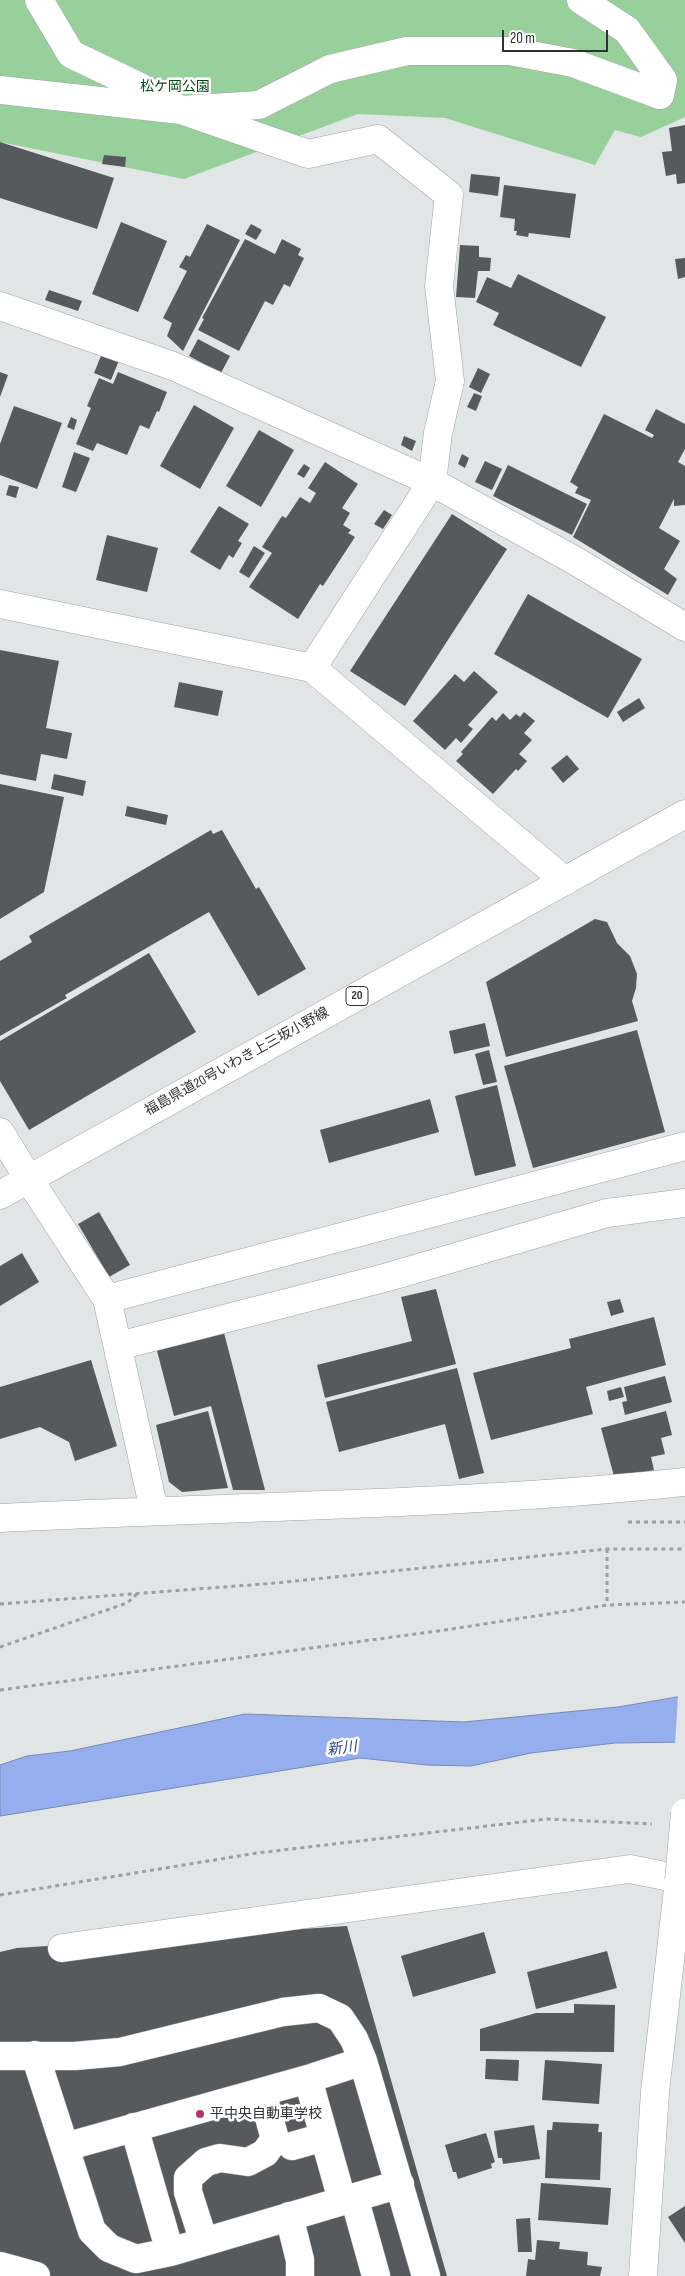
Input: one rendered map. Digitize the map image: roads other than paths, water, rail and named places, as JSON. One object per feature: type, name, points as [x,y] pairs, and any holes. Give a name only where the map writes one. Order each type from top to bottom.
[{"type":"street","points":[[39,0],[71,54],[140,87],[181,110],[308,154],[378,139],[449,195],[439,286],[450,381],[438,433],[432,482],[312,668]]},
{"type":"street","points":[[0,90],[181,110],[259,105],[330,69],[407,51],[510,51],[573,63],[660,95],[663,80],[627,30],[581,0]]},
{"type":"street","points":[[0,306],[172,366],[432,482],[574,560],[685,627]]},
{"type":"street","points":[[0,604],[312,668],[565,881]]},
{"type":"street","name":"福島県道20号いわき上三坂小野線","points":[[0,1195],[685,814]]},
{"type":"street","points":[[0,1132],[107,1299],[154,1510]]},
{"type":"street","points":[[107,1299],[685,1146]]},
{"type":"street","points":[[118,1346],[388,1277],[608,1213],[685,1203]]},
{"type":"street","points":[[0,1518],[154,1510],[388,1503],[685,1482]]},
{"type":"street","points":[[643,2276],[655,2092],[682,1880],[685,1813]]},
{"type":"street","points":[[62,1948],[630,1869],[682,1880]]},
{"type":"street","points":[[0,2056],[75,2056],[120,2052],[283,2012],[319,2008],[340,2018],[354,2039],[363,2061],[426,2276]]},
{"type":"street","points":[[35,2055],[92,2232],[110,2248],[136,2260],[170,2252],[400,2184]]},
{"type":"street","points":[[65,2147],[308,2079],[363,2061]]},
{"type":"street","points":[[308,2079],[324,2137],[376,2276]]},
{"type":"street","points":[[204,2242],[188,2192],[188,2178],[206,2162],[220,2158],[248,2162],[265,2153],[275,2139],[262,2092]]},
{"type":"street","points":[[134,2127],[170,2252]]},
{"type":"street","points":[[292,2146],[324,2137]]},
{"type":"street","points":[[289,2216],[300,2260],[300,2276]]},
{"type":"street","points":[[0,2266],[36,2276]]},
{"type":"water","name":"新川","points":[[685,1696],[685,1742],[615,1743],[531,1753],[471,1766],[427,1765],[360,1758],[0,1816],[0,1765],[27,1756],[70,1751],[245,1714],[464,1722],[618,1707]]},
{"type":"place","name":"平中央自動車学校","points":[[200,2114]]},
{"type":"park label","name":"松ケ岡公園","points":[[175,87]]}]
